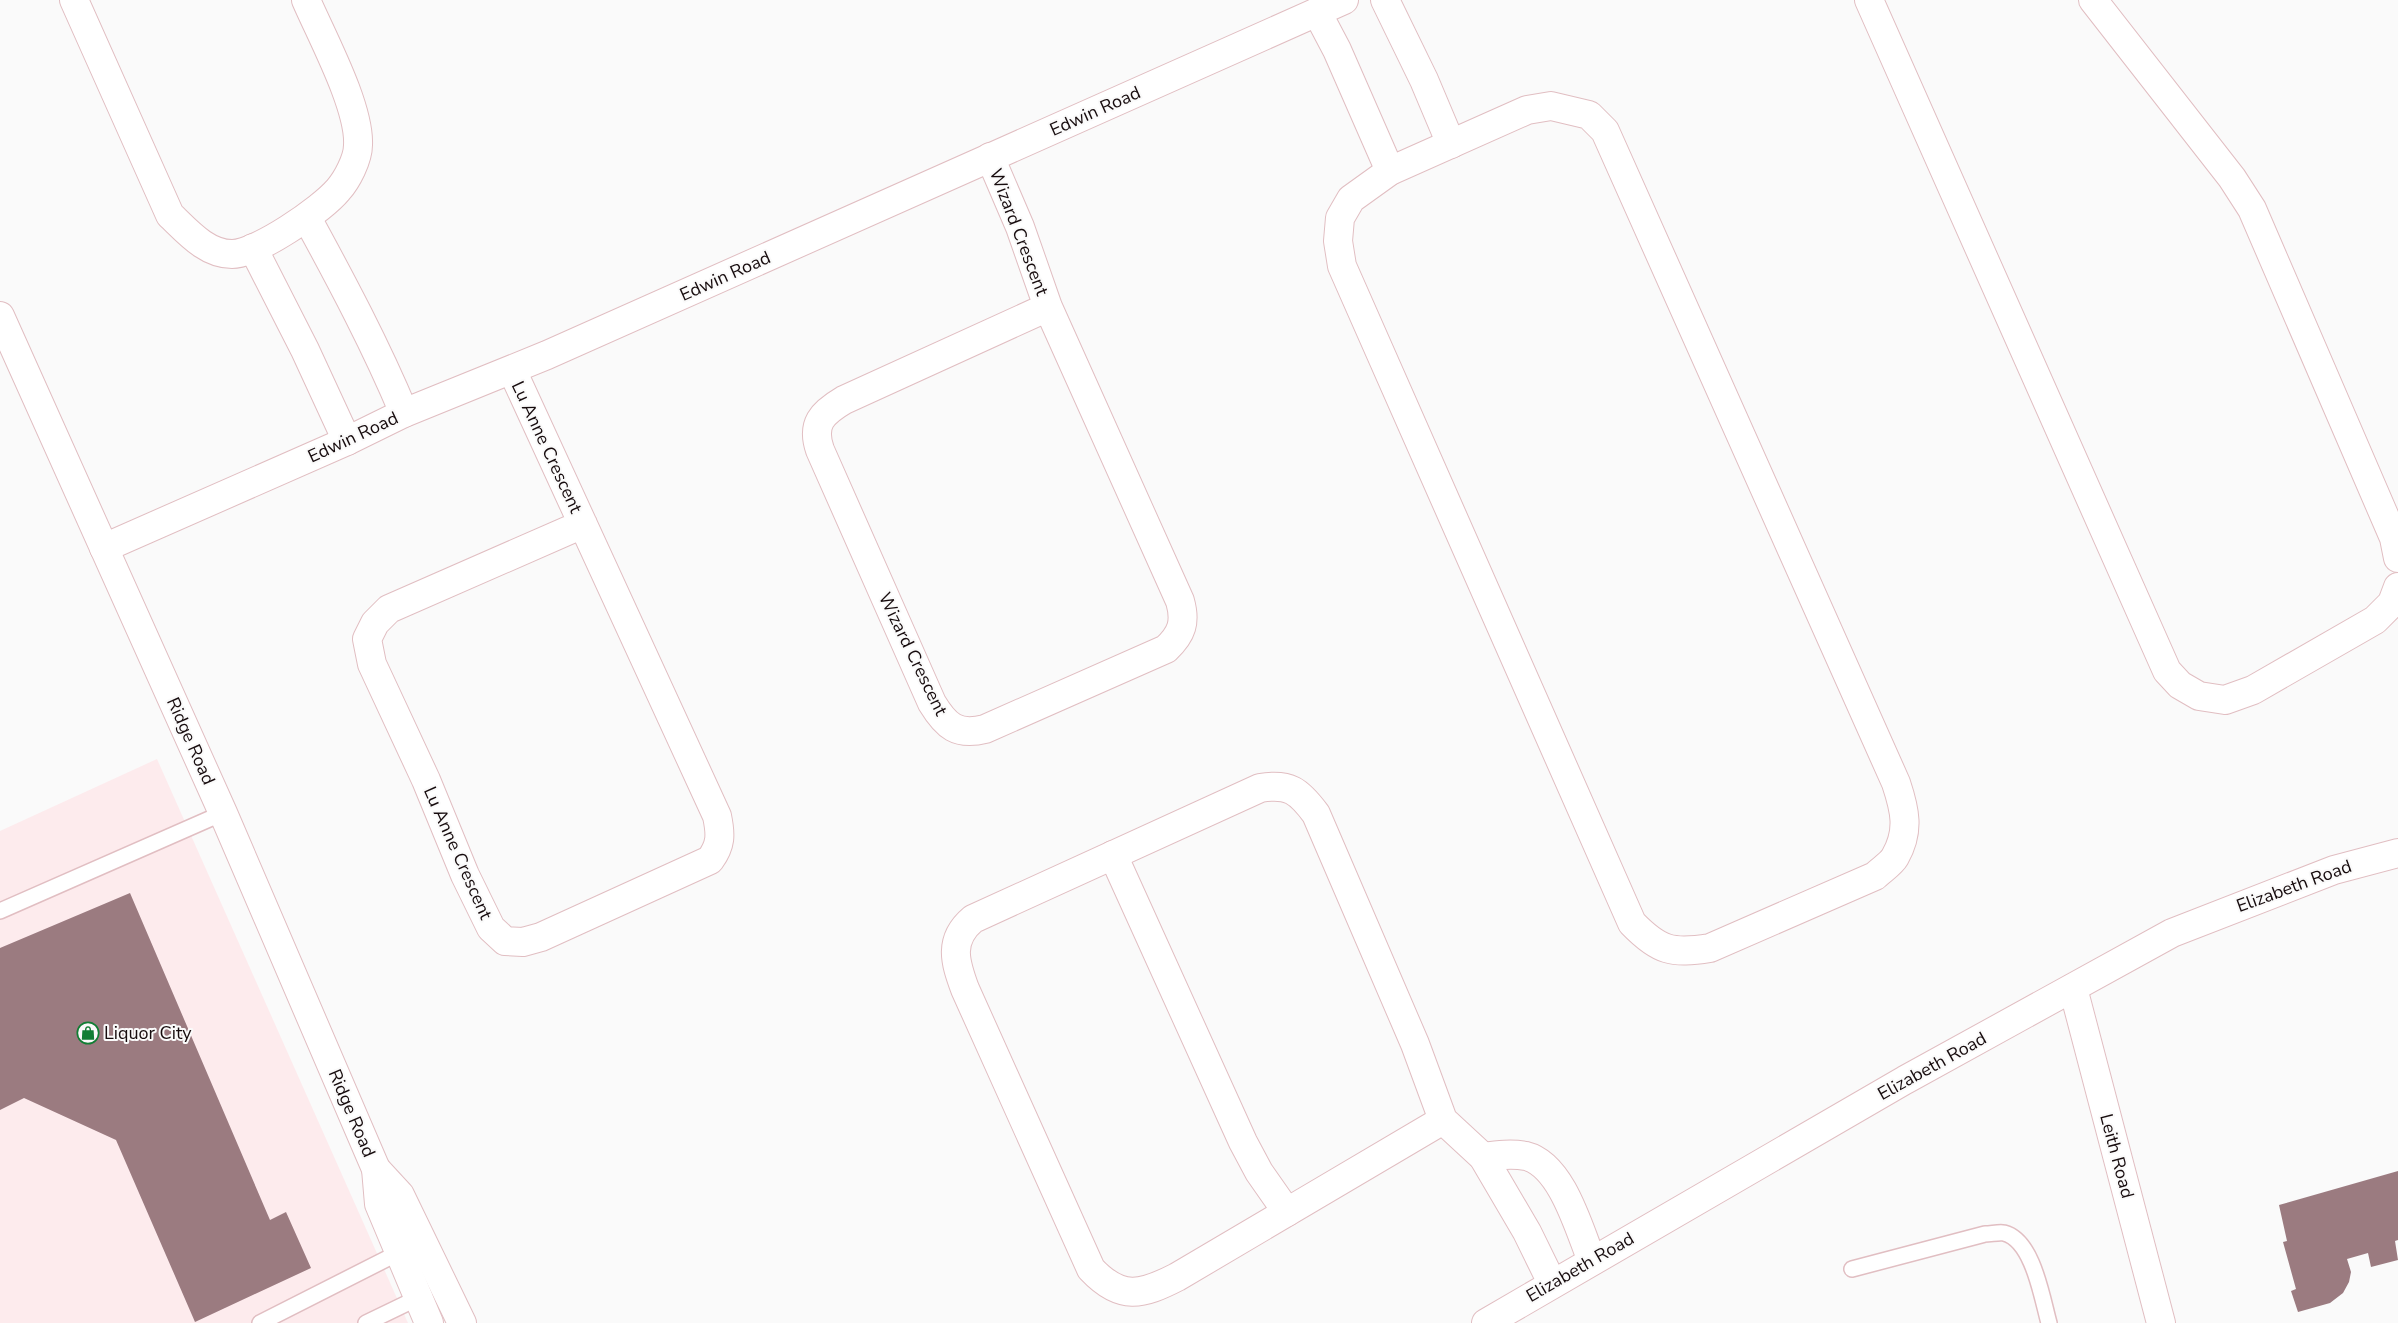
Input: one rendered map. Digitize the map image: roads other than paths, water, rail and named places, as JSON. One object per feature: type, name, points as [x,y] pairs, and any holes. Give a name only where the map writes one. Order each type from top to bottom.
[{"type":"street","points":[[74,0],[170,215],[194,239],[218,252],[233,254],[253,248],[307,218],[339,189],[352,166],[358,147],[357,124],[351,104],[306,0]]},
{"type":"street","name":"Edwin Road","points":[[104,548],[347,441],[404,413],[512,370],[1344,0]]},
{"type":"street","points":[[1385,0],[1424,80],[1451,144]]},
{"type":"street","points":[[1869,0],[2166,671],[2180,685],[2199,696],[2225,700],[2253,690],[2375,620],[2392,603],[2398,587]]},
{"type":"street","points":[[2093,0],[2232,178],[2252,209],[2394,538],[2398,558]]},
{"type":"street","points":[[1317,12],[1337,50],[1390,171]]},
{"type":"street","points":[[1550,106],[1589,115],[1605,131],[1896,783],[1905,810],[1904,835],[1894,859],[1875,876],[1710,948],[1684,952],[1664,949],[1647,939],[1632,923],[1342,266],[1338,241],[1340,218],[1350,199],[1390,171],[1451,144],[1527,110],[1550,106]]},
{"type":"street","name":"Wizard Crescent","points":[[990,157],[1020,227],[1048,307],[1180,601],[1184,615],[1183,628],[1177,639],[1166,649],[985,729],[972,732],[959,731],[948,725],[932,702],[820,450],[816,438],[817,427],[828,409],[844,400],[1048,307]]},
{"type":"street","points":[[307,218],[385,366],[404,413]]},
{"type":"street","points":[[253,248],[309,359],[347,441]]},
{"type":"street","name":"Ridge Road","points":[[0,316],[223,813],[376,1169],[400,1195],[418,1298],[429,1323]]},
{"type":"street","name":"Lu Anne Crescent","points":[[512,370],[583,524],[717,816],[721,834],[719,848],[710,860],[541,937],[523,942],[505,941],[492,928],[465,875],[426,780],[372,664],[367,639],[375,623],[389,610],[583,524]]},
{"type":"street","points":[[1443,1120],[1177,1277],[1146,1291],[1132,1293],[1117,1289],[1102,1281],[1092,1270],[965,989],[957,968],[956,951],[958,937],[963,928],[973,919],[1260,788],[1285,786],[1296,792],[1316,814],[1415,1044],[1443,1120],[1483,1157],[1526,1232],[1552,1283]]},
{"type":"street","name":"Elizabeth Road","points":[[1486,1323],[1905,1080],[2172,933],[2334,870],[2398,852]]},
{"type":"street","points":[[1112,855],[1243,1142],[1259,1172],[1287,1212]]},
{"type":"street","name":"Leith Road","points":[[2073,988],[2161,1323]]},
{"type":"street","points":[[1483,1157],[1507,1154],[1526,1156],[1542,1164],[1555,1176],[1574,1215],[1592,1261]]},
{"type":"street","name":"Ridge Road","points":[[410,1247],[443,1285],[462,1323]]},
{"type":"lane","points":[[0,912],[223,813]]},
{"type":"lane","points":[[1852,1269],[1985,1234],[2004,1233],[2017,1240],[2027,1251],[2049,1323]]},
{"type":"lane","points":[[260,1323],[410,1247]]},
{"type":"lane","points":[[366,1323],[443,1285]]},
{"type":"place","name":"Liquor City","points":[[88,1033]]}]
